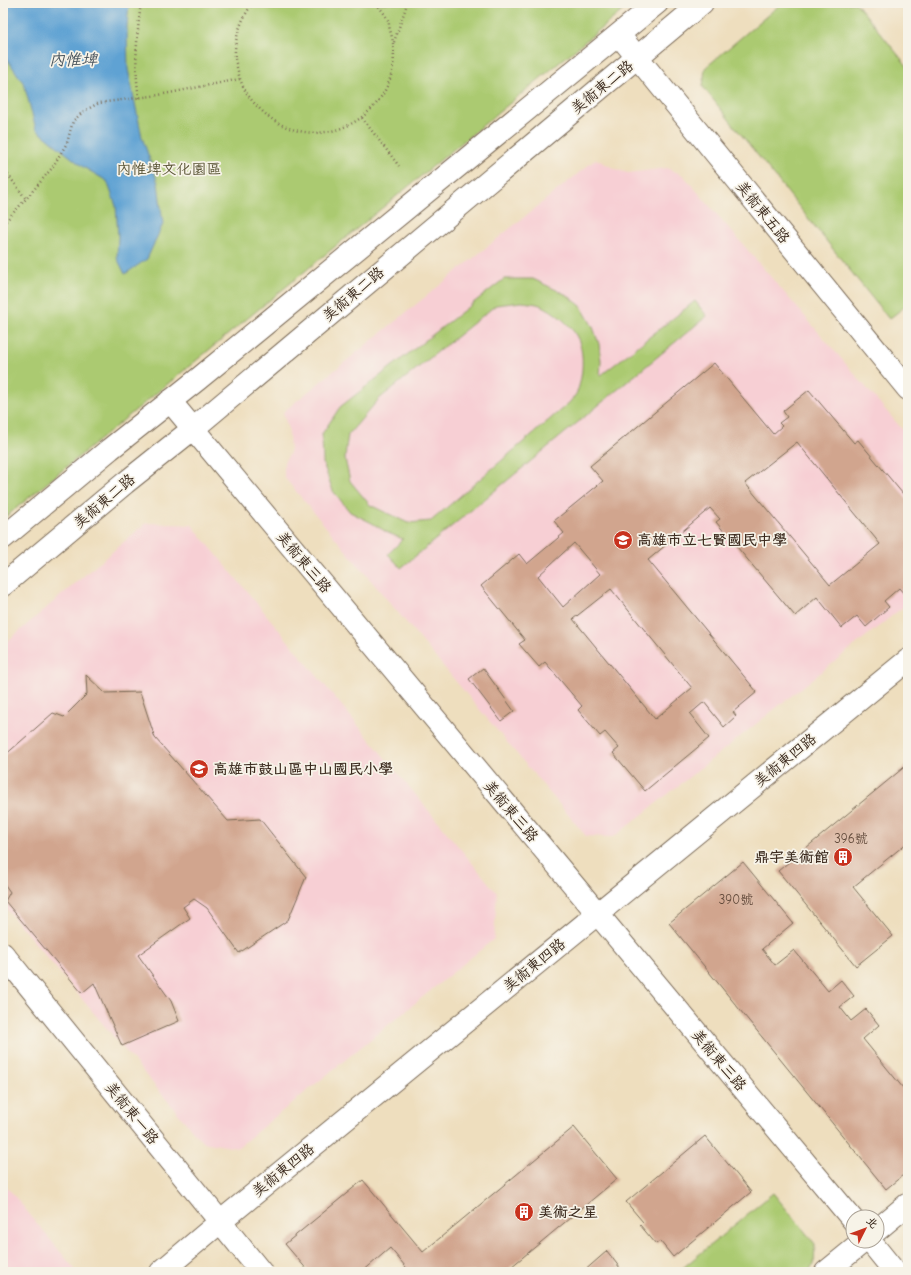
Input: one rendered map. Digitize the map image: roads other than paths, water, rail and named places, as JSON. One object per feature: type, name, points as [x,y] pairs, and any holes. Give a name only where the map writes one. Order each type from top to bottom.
[{"type":"street","name":"美術東二路","points":[[3,538],[657,3]]},
{"type":"street","name":"美術東二路","points":[[3,585],[125,483],[194,428],[702,3]]},
{"type":"street","name":"美術東五路","points":[[618,35],[908,389]]},
{"type":"street","name":"美術東三路","points":[[170,401],[845,1210]]},
{"type":"street","name":"美術東四路","points":[[161,1272],[220,1222],[908,660]]},
{"type":"street","name":"美術東一路","points":[[3,954],[261,1272]]},
{"type":"street","points":[[885,1223],[908,1204]]},
{"type":"street","points":[[826,1272],[854,1249]]},
{"type":"street","points":[[876,1249],[895,1272]]},
{"type":"water","name":"內惟埤","points":[[3,3],[129,3],[127,27],[128,69],[142,137],[158,183],[163,224],[147,259],[125,274],[117,258],[118,237],[116,206],[107,181],[83,167],[36,129],[24,84],[3,53]]},
{"type":"place","name":"高雄市立七賢國民中學","points":[[623,540]]},
{"type":"place","name":"高雄市鼓山區中山國民小學","points":[[199,769]]},
{"type":"place","name":"鼎宇美術館","points":[[843,857]]},
{"type":"place","name":"美術之星","points":[[524,1212]]},
{"type":"park label","name":"內惟埤文化園區","points":[[169,169]]}]
